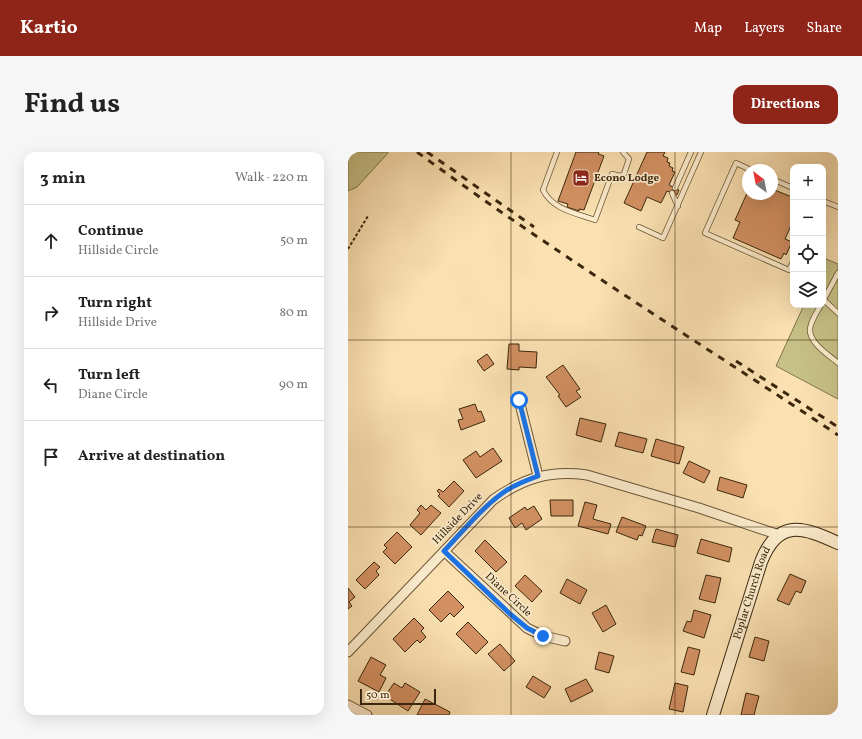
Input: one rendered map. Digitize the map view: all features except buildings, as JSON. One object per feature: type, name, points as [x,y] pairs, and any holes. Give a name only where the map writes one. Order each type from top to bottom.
[{"type":"street","points":[[519,400],[538,476]]},
{"type":"street","name":"Hillside Drive","points":[[348,652],[493,500],[520,483],[538,476],[557,473],[587,475],[699,508],[779,535]]},
{"type":"street","points":[[779,535],[789,530],[800,529],[809,531],[838,543]]},
{"type":"street","name":"Poplar Church Road","points":[[713,715],[761,562],[771,543],[779,535]]},
{"type":"street","name":"Diane Circle","points":[[444,551],[527,628],[543,636],[565,641]]},
{"type":"street","points":[[348,706],[367,715]]},
{"type":"lane","points":[[556,152],[543,190],[546,195],[560,208],[595,220],[612,174],[620,176],[624,174],[629,157],[623,152]]},
{"type":"lane","points":[[692,152],[697,161]]},
{"type":"lane","points":[[675,188],[692,152]]},
{"type":"lane","points":[[639,227],[663,238],[701,152]]},
{"type":"lane","points":[[742,166],[736,163],[705,233],[789,270],[790,268]]},
{"type":"lane","points":[[778,182],[790,187]]},
{"type":"lane","points":[[672,193],[678,206]]},
{"type":"lane","points":[[826,202],[838,207]]},
{"type":"lane","points":[[826,296],[838,273]]},
{"type":"lane","points":[[826,304],[838,313]]},
{"type":"lane","points":[[820,308],[812,323],[810,330],[811,337],[816,344],[838,363]]},
{"type":"path","points":[[348,249],[368,216]]},
{"type":"shaded area","points":[[348,152],[388,153],[357,187],[348,191]]},
{"type":"shaded area","points":[[826,259],[838,264],[838,399],[776,366],[803,308],[826,308]]},
{"type":"railway","points":[[417,152],[573,261],[838,435]]},
{"type":"railway","points":[[427,152],[534,227]]},
{"type":"railway","points":[[736,361],[838,427]]},
{"type":"place","name":"Econo Lodge","points":[[581,178]]},
{"type":"route","points":[[519,400],[538,476],[520,483],[493,500],[444,551],[510,614],[527,628],[543,636]]}]
